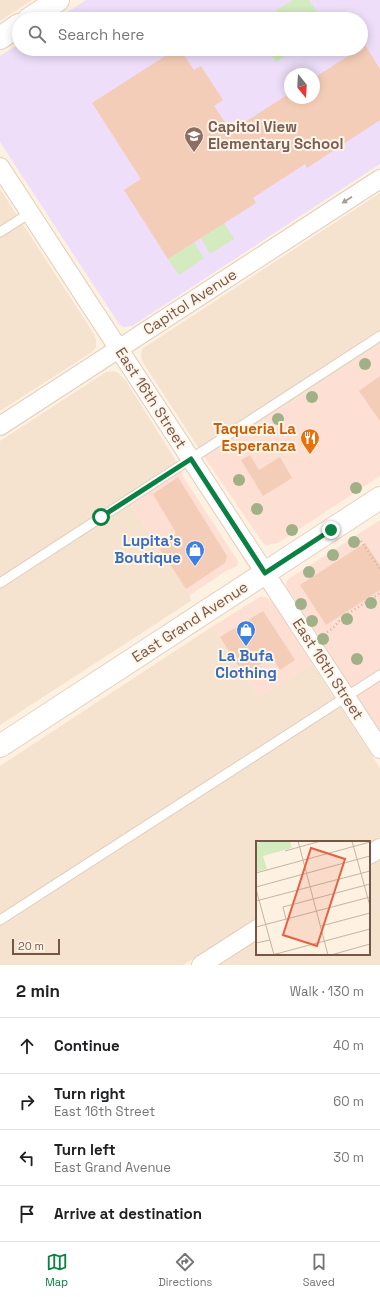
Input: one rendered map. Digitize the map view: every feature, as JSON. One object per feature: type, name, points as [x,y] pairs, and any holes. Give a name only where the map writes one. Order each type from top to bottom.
[{"type":"main road","points":[[40,12],[58,0]]},
{"type":"main road","points":[[0,38],[12,30]]},
{"type":"main road","name":"East Grand Avenue","points":[[0,746],[380,498]]},
{"type":"street","name":"East 16th Street","points":[[0,167],[380,749]]},
{"type":"street","name":"Capitol Avenue","points":[[0,426],[380,179]]},
{"type":"street","points":[[370,854],[380,848]]},
{"type":"street","points":[[201,965],[256,930]]},
{"type":"lane","points":[[0,232],[30,213]]},
{"type":"lane","points":[[0,583],[380,336]]},
{"type":"lane","points":[[0,920],[380,675]]},
{"type":"path","points":[[361,541],[380,568]]},
{"type":"path","points":[[327,632],[332,629],[343,617],[380,593]]},
{"type":"shaded area","points":[[0,0],[32,0],[12,12],[0,21]]},
{"type":"shaded area","name":"Capitol View Elementary School","points":[[86,0],[380,0],[380,164],[132,326],[123,327],[119,324],[0,142],[0,56],[12,48],[12,56],[368,56],[368,12],[68,12]]},
{"type":"shaded area","points":[[0,189],[94,334],[96,347],[92,352],[0,411]]},
{"type":"shaded area","points":[[380,193],[380,345],[205,458],[144,364],[141,358],[142,349]]},
{"type":"shaded area","points":[[380,345],[380,476],[278,543],[266,545],[263,543],[205,458]]},
{"type":"shaded area","points":[[113,371],[118,373],[126,381],[176,461],[125,496],[190,595],[191,601],[0,725],[0,441],[106,372]]},
{"type":"shaded area","points":[[176,461],[182,475],[238,561],[237,566],[226,571],[190,595],[125,496]]},
{"type":"shaded area","points":[[380,520],[380,732],[286,586],[286,582]]},
{"type":"shaded area","points":[[260,597],[266,597],[274,604],[312,664],[258,697],[213,626]]},
{"type":"shaded area","points":[[213,626],[258,697],[312,664],[380,768],[380,837],[370,843],[370,841],[256,841],[256,918],[183,965],[0,965],[0,766]]},
{"type":"shaded area","points":[[380,860],[380,965],[218,965],[256,941],[256,955],[370,955],[370,866]]},
{"type":"green space","points":[[293,0],[309,0],[317,12],[274,12]]},
{"type":"green space","points":[[272,56],[285,56],[276,62]]},
{"type":"green space","points":[[224,223],[234,239],[210,254],[201,238]]},
{"type":"green space","points":[[194,242],[204,258],[179,275],[168,259]]},
{"type":"building","points":[[368,50],[380,69],[380,120],[307,168],[305,164],[253,198],[256,203],[168,259],[124,190],[141,179],[92,103],[165,56],[185,56],[194,70],[201,66],[223,100],[214,106],[231,131],[284,97],[284,104],[320,104],[320,74],[348,56],[368,56]]},
{"type":"building","points":[[380,376],[380,421],[359,391]]},
{"type":"building","points":[[250,455],[259,470],[280,457],[292,478],[263,496],[241,460]]},
{"type":"building","points":[[178,477],[227,556],[225,563],[186,589],[157,545],[176,533],[153,494]]},
{"type":"building","points":[[365,543],[380,565],[380,590],[326,625],[300,585]]},
{"type":"building","points":[[263,611],[295,660],[280,670],[272,657],[244,675],[220,637]]},
{"type":"place","name":"Capitol View Elementary School","points":[[194,153]]},
{"type":"place","name":"Taqueria La Esperanza","points":[[310,455]]},
{"type":"place","name":"Lupita's Boutique","points":[[195,567]]},
{"type":"place","name":"La Bufa Clothing","points":[[246,647]]},
{"type":"route","points":[[101,517],[191,459],[265,573],[331,530]]}]
